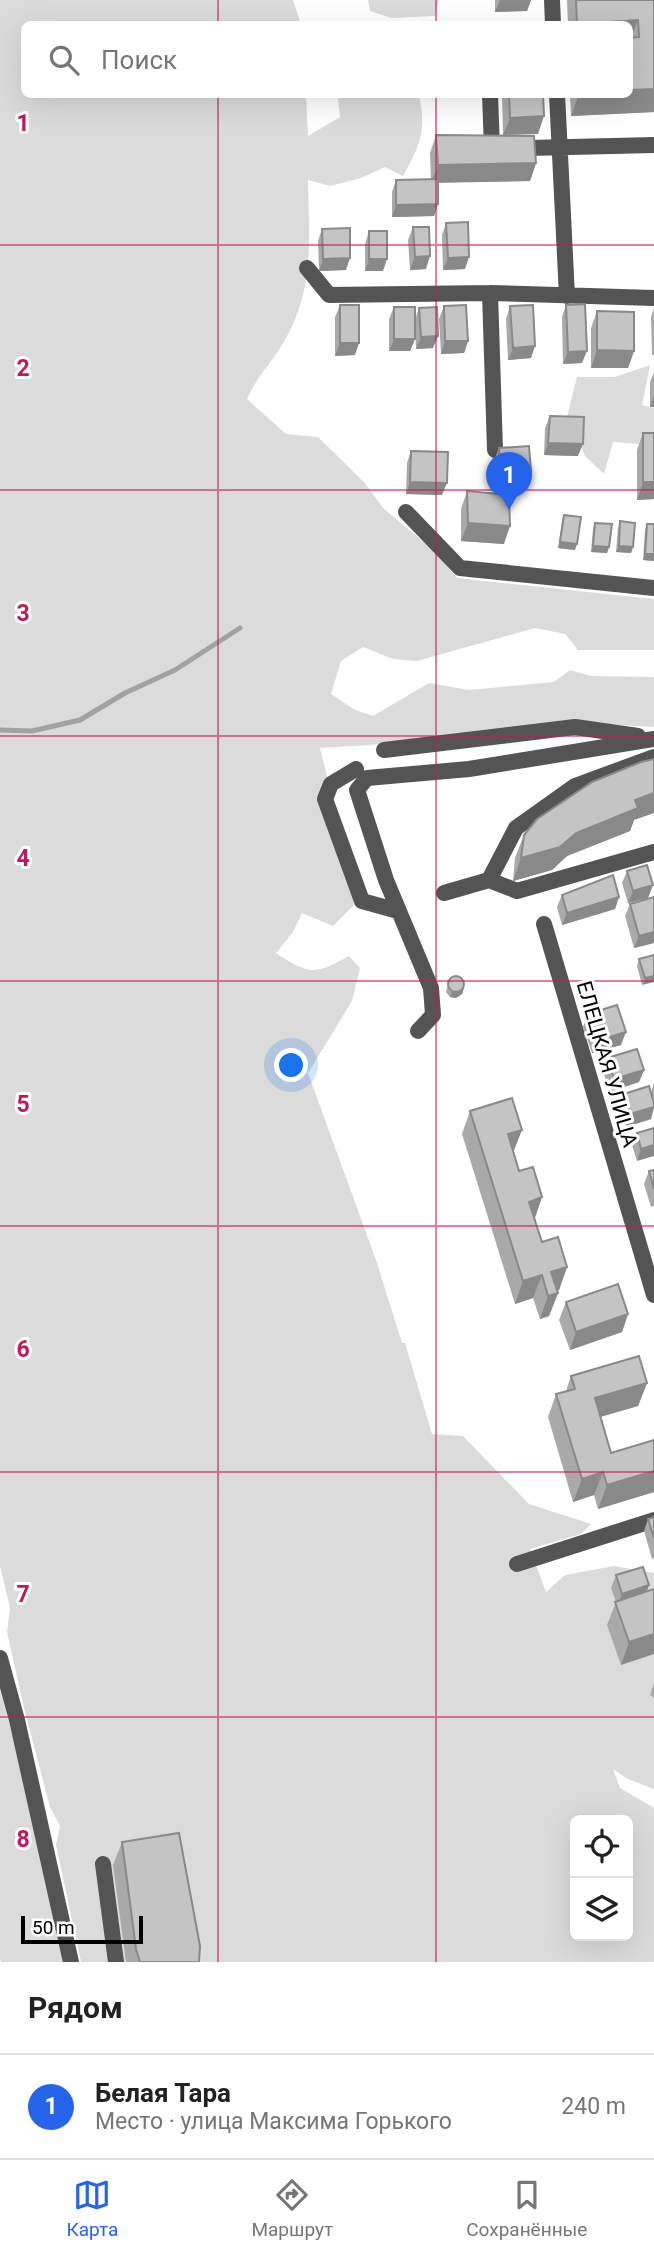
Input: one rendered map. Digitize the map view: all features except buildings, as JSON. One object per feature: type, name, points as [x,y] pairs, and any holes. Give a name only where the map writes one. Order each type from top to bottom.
[{"type":"street","points":[[552,0],[553,21]]},
{"type":"street","points":[[490,98],[492,149],[654,145]]},
{"type":"street","points":[[557,98],[567,296]]},
{"type":"street","points":[[307,268],[329,295],[490,293],[654,298]]},
{"type":"street","points":[[490,293],[495,450]]},
{"type":"street","points":[[405,512],[460,568],[654,588]]},
{"type":"street","points":[[384,750],[575,727],[654,738]]},
{"type":"street","points":[[418,1031],[433,1015],[431,988],[398,911],[357,790],[367,778],[469,769],[654,738]]},
{"type":"street","points":[[489,880],[516,828],[575,786],[654,757]]},
{"type":"street","points":[[356,769],[331,784],[325,799],[362,901],[398,911]]},
{"type":"street","points":[[444,893],[489,880],[517,891],[654,852]]},
{"type":"street","name":"ЕЛЕЦКАЯ УЛИЦА","points":[[544,924],[654,1295]]},
{"type":"street","points":[[517,1564],[654,1520]]},
{"type":"street","points":[[0,1658],[17,1720],[71,1962]]},
{"type":"street","points":[[103,1864],[116,1962]]},
{"type":"shaded area","points":[[0,0],[293,0],[300,21],[21,21],[21,98],[306,98],[308,136],[340,117],[338,98],[419,98],[422,128],[414,155],[403,176],[385,167],[361,178],[330,186],[308,180],[308,262],[301,301],[285,340],[247,399],[286,434],[318,437],[365,483],[383,508],[432,549],[457,578],[654,599],[654,650],[578,650],[565,634],[535,628],[417,661],[393,659],[363,647],[341,661],[331,694],[355,710],[373,716],[429,683],[469,690],[554,682],[570,670],[591,676],[654,677],[654,727],[567,722],[371,745],[320,748],[358,901],[333,926],[302,913],[293,932],[276,953],[305,969],[328,967],[349,956],[360,968],[352,1001],[308,1073],[376,1260],[402,1343],[405,1343],[432,1434],[463,1436],[529,1504],[591,1524],[581,1534],[530,1549],[546,1592],[565,1575],[614,1566],[654,1573],[654,1789],[628,1779],[613,1769],[620,1788],[654,1808],[654,1962],[81,1962],[56,1845],[60,1826],[50,1807],[7,1632],[10,1608],[0,1566]]},
{"type":"shaded area","points":[[368,0],[439,0],[435,16],[391,18],[370,11]]},
{"type":"shaded area","points":[[650,365],[642,405],[654,408],[654,445],[613,442],[604,474],[585,456],[567,417],[577,377],[615,377]]},
{"type":"shaded area","points":[[0,1690],[32,1805],[64,1962],[1,1962],[0,1958]]},
{"type":"waterway","points":[[0,730],[32,731],[80,720],[125,693],[175,670],[240,628]]},
{"type":"place","name":"Белая Тара","points":[[509,510]]}]
